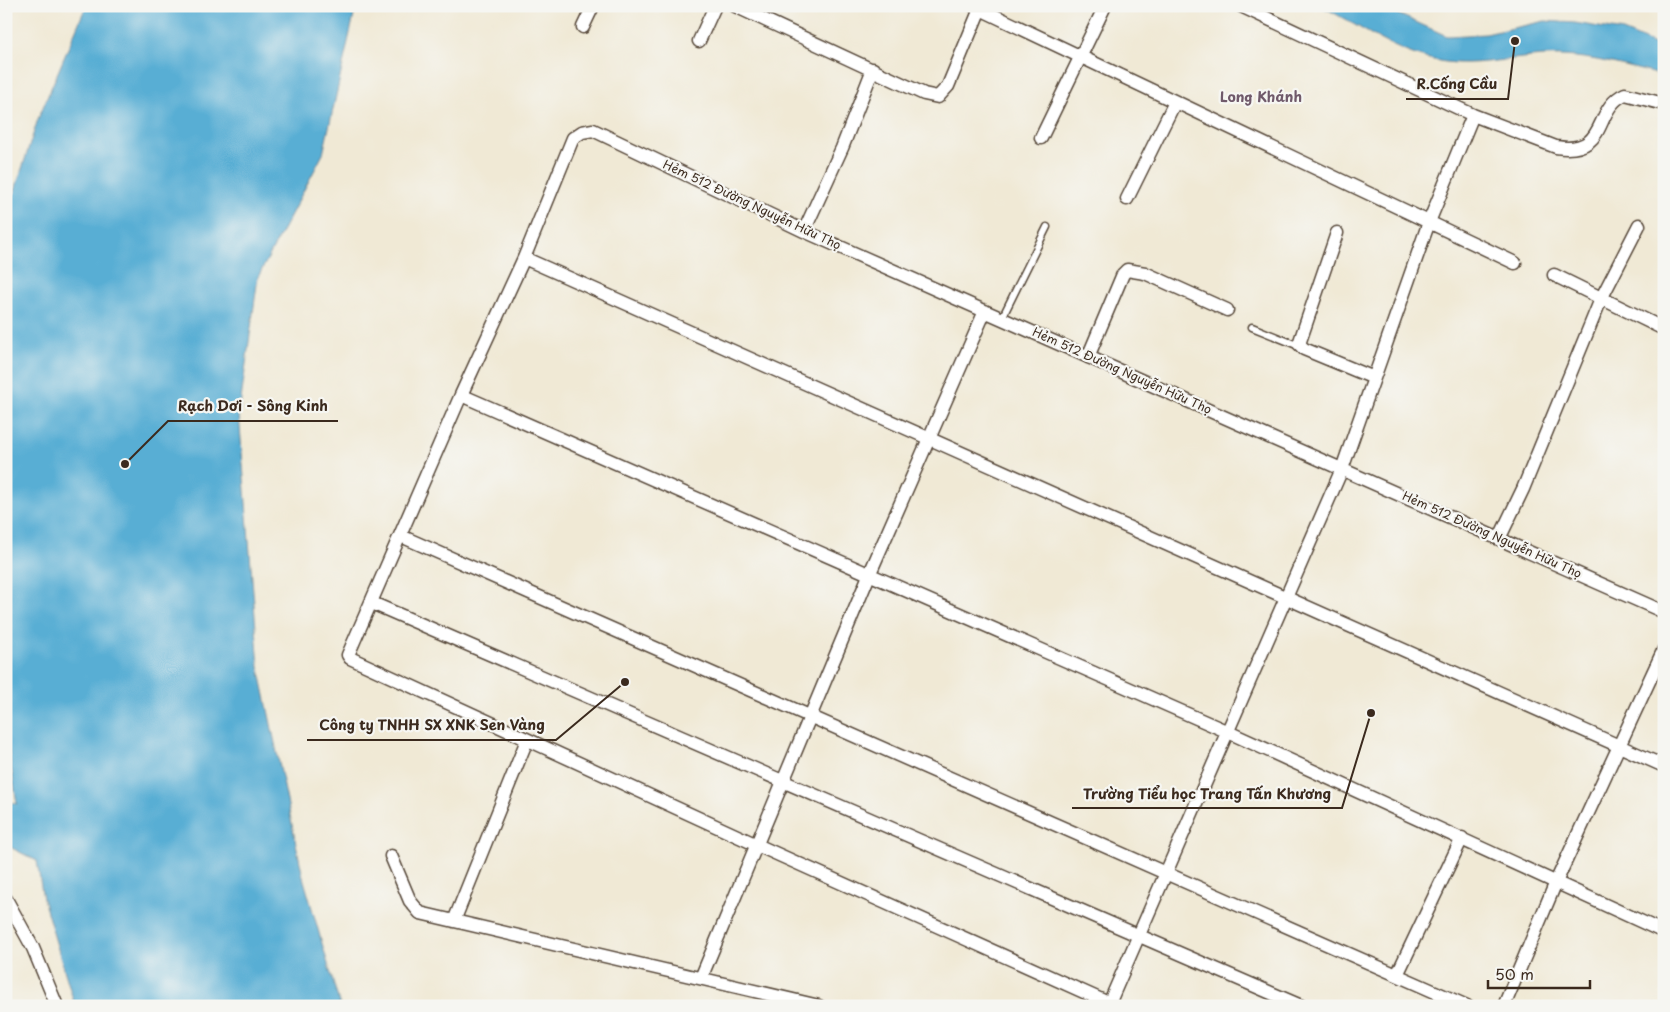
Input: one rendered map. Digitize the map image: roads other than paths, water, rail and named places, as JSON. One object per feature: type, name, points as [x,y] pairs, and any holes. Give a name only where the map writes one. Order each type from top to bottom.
[{"type":"street","points":[[583,27],[593,6]]},
{"type":"street","points":[[699,41],[715,6]]},
{"type":"street","points":[[735,6],[924,94],[938,97],[948,86],[977,8],[1515,263]]},
{"type":"street","points":[[1042,138],[1105,6]]},
{"type":"street","points":[[1241,6],[1473,115],[1542,143],[1570,149],[1580,148],[1588,143],[1612,105],[1620,96],[1625,94],[1664,104]]},
{"type":"street","points":[[804,231],[842,148],[873,69]]},
{"type":"street","points":[[1127,199],[1175,102]]},
{"type":"street","points":[[1473,115],[1428,222],[1342,469],[1285,597],[1226,731],[1138,935],[1110,1005],[528,740],[350,658],[348,655],[461,395],[524,258],[1285,597],[1618,747],[1664,766]]},
{"type":"street","name":"Hẻm 512 Đường Nguyễn Hữu Thọ","points":[[524,258],[573,138],[582,132],[593,130],[804,231],[1664,612]]},
{"type":"street","points":[[1499,539],[1523,489],[1601,299],[1639,225]]},
{"type":"street","points":[[1336,233],[1299,346],[1374,378]]},
{"type":"street","points":[[1088,357],[1123,274],[1127,270],[1145,273],[1227,310]]},
{"type":"street","points":[[1554,276],[1664,329]]},
{"type":"street","points":[[701,978],[870,573],[985,311]]},
{"type":"street","points":[[461,395],[870,573],[1226,731],[1664,932]]},
{"type":"street","points":[[401,536],[1467,1006]]},
{"type":"street","points":[[372,603],[1301,1006]]},
{"type":"street","points":[[1504,1006],[1556,882],[1664,649]]},
{"type":"street","points":[[454,921],[528,740]]},
{"type":"street","points":[[1397,975],[1462,838]]},
{"type":"street","points":[[391,856],[414,908],[420,913],[819,1006]]},
{"type":"street","points":[[6,898],[33,948],[57,1006]]},
{"type":"lane","points":[[1002,318],[1046,227]]},
{"type":"lane","points":[[1252,327],[1299,346]]},
{"type":"water","points":[[86,6],[356,6],[323,154],[258,277],[239,414],[259,667],[303,877],[340,1006],[75,1006],[43,899],[37,861],[6,845],[6,800],[17,804],[6,734],[6,218],[38,119]]},
{"type":"water","points":[[1321,6],[1380,6],[1447,36],[1486,34],[1545,21],[1575,23],[1623,31],[1664,48],[1664,76],[1635,68],[1575,57],[1544,56],[1475,63],[1434,60],[1390,44]]},
{"type":"place","name":"R.Cống Cầu","points":[[1515,41]]},
{"type":"place","name":"Rạch Dơi - Sông Kinh","points":[[125,464]]},
{"type":"place","name":"Công ty TNHH SX XNK Sen Vàng","points":[[625,682]]},
{"type":"place","name":"Trường Tiểu học Trang Tấn Khương","points":[[1371,713]]},
{"type":"district","name":"Long Khánh","points":[[1261,97]]}]
